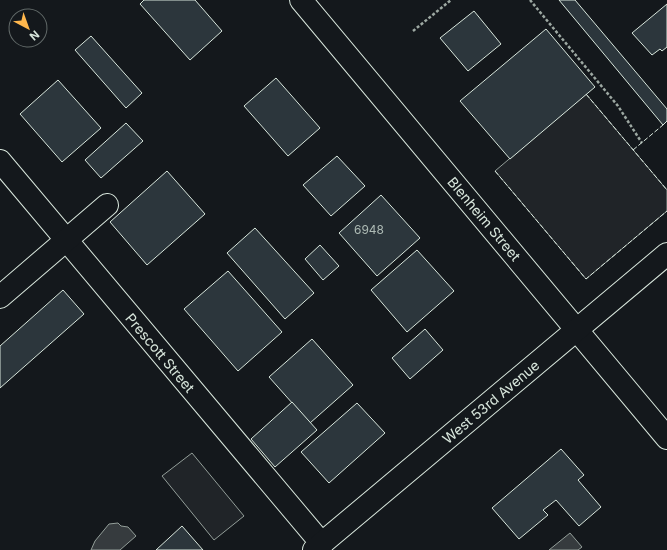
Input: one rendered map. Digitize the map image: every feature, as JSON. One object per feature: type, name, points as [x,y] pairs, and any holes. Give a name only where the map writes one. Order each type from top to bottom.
[{"type":"street","name":"Blenheim Street","points":[[301,0],[667,438]]},
{"type":"street","name":"Prescott Street","points":[[0,161],[318,547]]},
{"type":"street","points":[[0,297],[107,205]]},
{"type":"street","name":"West 53rd Avenue","points":[[318,547],[667,254]]},
{"type":"path","points":[[413,31],[451,0]]},
{"type":"path","points":[[530,0],[618,106],[642,143]]},
{"type":"shaded area","points":[[586,94],[667,190],[667,211],[586,279],[495,171]]},
{"type":"shaded area","points":[[192,453],[244,516],[214,540],[162,476]]},
{"type":"shaded area","points":[[118,523],[121,526],[128,527],[136,536],[120,550],[91,550],[95,541],[109,524]]},
{"type":"shaded area","points":[[570,533],[582,547],[578,550],[549,550]]},
{"type":"building","points":[[144,0],[195,0],[222,31],[190,60],[140,4]]},
{"type":"building","points":[[559,0],[575,0],[667,109],[667,121],[663,125]]},
{"type":"building","points":[[667,4],[667,47],[662,51],[660,49],[652,55],[632,33]]},
{"type":"building","points":[[474,11],[501,44],[468,71],[440,38]]},
{"type":"building","points":[[546,29],[595,87],[510,159],[460,101]]},
{"type":"building","points":[[91,36],[142,93],[126,108],[75,50]]},
{"type":"building","points":[[276,78],[320,128],[288,156],[244,106]]},
{"type":"building","points":[[58,80],[101,128],[62,162],[20,114]]},
{"type":"building","points":[[126,123],[143,141],[101,178],[85,160]]},
{"type":"building","points":[[337,156],[365,186],[331,216],[303,185]]},
{"type":"building","points":[[167,171],[205,214],[147,265],[110,222]]},
{"type":"building","points":[[381,195],[420,238],[377,276],[339,233]]},
{"type":"building","points":[[255,228],[314,293],[285,319],[227,253]]},
{"type":"building","points":[[320,245],[339,266],[323,280],[305,259]]},
{"type":"building","points":[[417,250],[454,291],[407,332],[371,290]]},
{"type":"building","points":[[228,271],[282,332],[238,371],[184,309]]},
{"type":"building","points":[[63,290],[84,314],[0,388],[0,346]]},
{"type":"building","points":[[425,329],[443,350],[410,379],[392,358]]},
{"type":"building","points":[[312,339],[353,385],[310,423],[269,377]]},
{"type":"building","points":[[292,402],[317,430],[275,467],[251,439]]},
{"type":"building","points":[[357,403],[385,433],[329,483],[301,452]]},
{"type":"building","points":[[561,449],[584,475],[578,480],[601,507],[579,526],[556,500],[543,510],[548,515],[519,539],[492,508]]},
{"type":"building","points":[[182,526],[203,550],[156,550]]},
{"type":"fence","points":[[586,94],[667,190]]},
{"type":"fence","points":[[633,150],[663,125]]},
{"type":"fence","points":[[495,171],[586,279],[667,211]]}]
